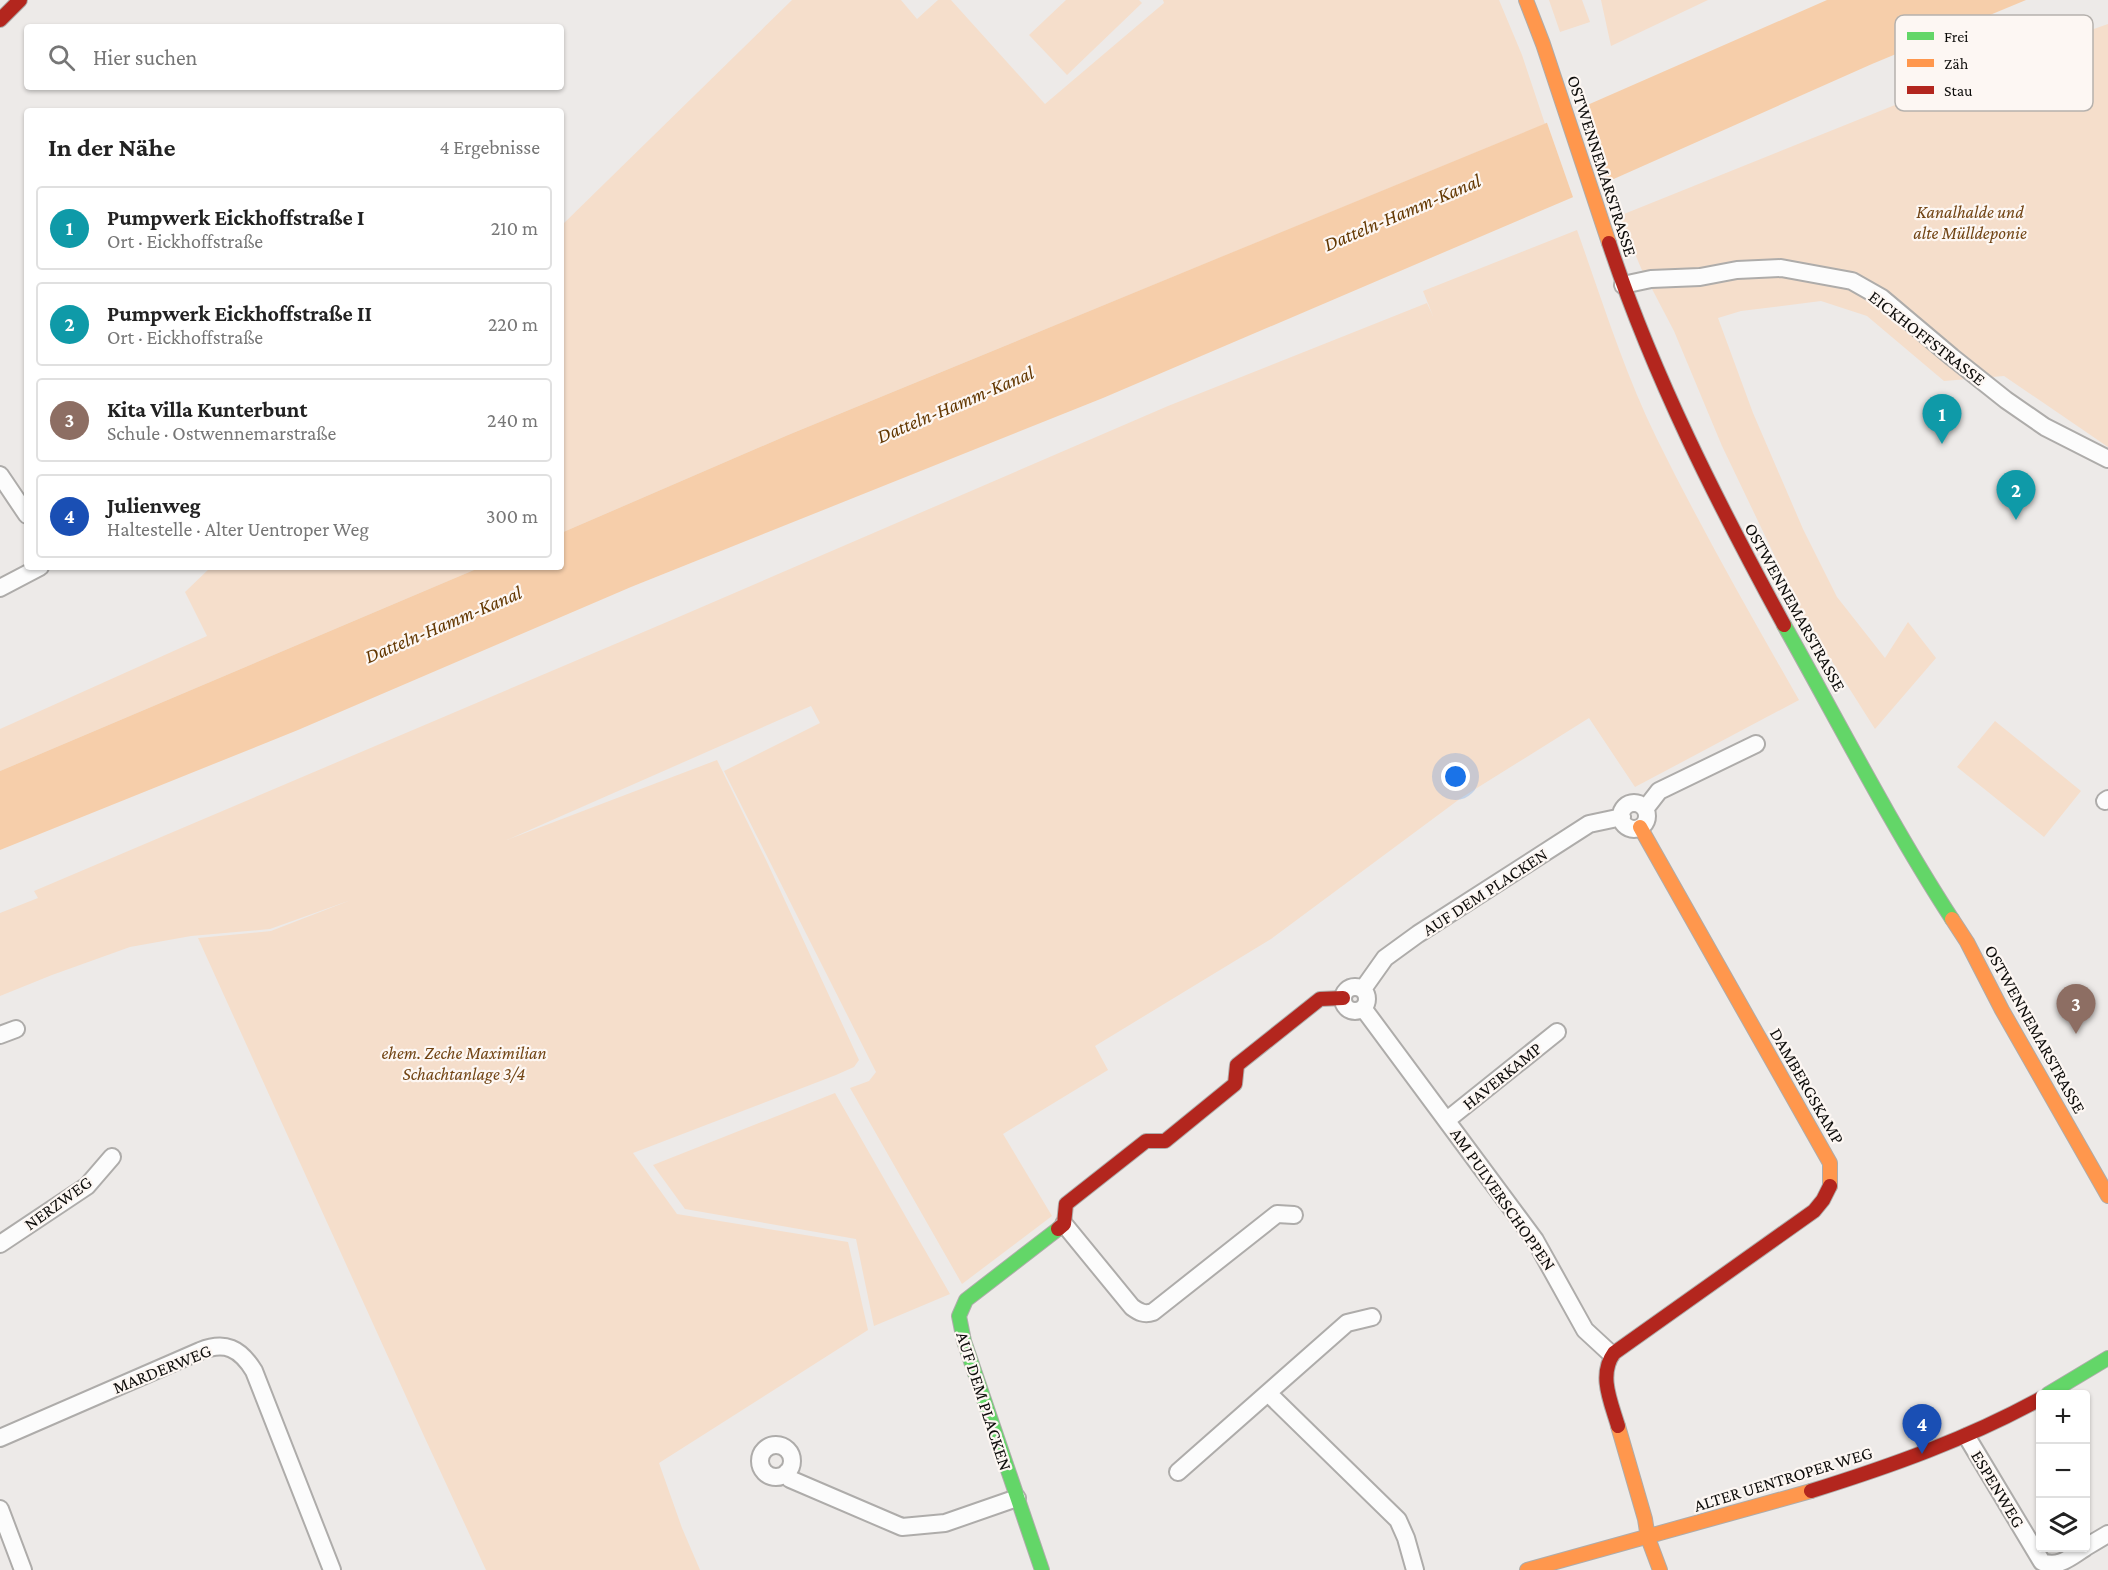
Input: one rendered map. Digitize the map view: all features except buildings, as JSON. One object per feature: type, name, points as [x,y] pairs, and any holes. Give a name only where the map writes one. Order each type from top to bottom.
[{"type":"street","points":[[0,21],[20,0]]},
{"type":"street","name":"OSTWENNEMARSTRASSE","points":[[1526,0],[1623,285],[1660,375],[1732,530],[1861,764],[1935,893],[1967,942],[2002,1010],[2108,1196]]},
{"type":"street","name":"EICKHOFFSTRASSE","points":[[1623,285],[1651,279],[1700,277],[1737,270],[1781,268],[1852,281],[1882,298],[1952,357],[2045,427],[2108,459]]},
{"type":"street","points":[[0,475],[24,511]]},
{"type":"street","points":[[0,588],[34,570]]},
{"type":"street","points":[[1622,817],[1623,822],[1629,827],[1640,827],[1647,819],[1645,809],[1659,791],[1756,744]]},
{"type":"street","name":"AUF DEM PLACKEN","points":[[1363,989],[1385,958],[1418,934],[1589,824],[1622,817],[1626,807],[1631,804],[1640,804],[1645,809]]},
{"type":"street","name":"DAMBERGSKAMP","points":[[1611,1354],[1814,1211],[1831,1188],[1832,1174],[1830,1163],[1640,827]]},
{"type":"street","points":[[1357,986],[1363,989],[1367,997],[1363,1008],[1355,1011],[1349,1009],[1344,1004],[1343,998],[1346,990],[1357,986]]},
{"type":"street","points":[[1294,1215],[1277,1214],[1153,1312],[1146,1314],[1138,1312],[1132,1306],[1064,1224],[1066,1204],[1146,1141],[1165,1141],[1235,1084],[1237,1065],[1320,999],[1343,998]]},
{"type":"street","name":"AM PULVERSCHOPPEN","points":[[1363,1008],[1535,1240],[1585,1330],[1611,1354]]},
{"type":"street","points":[[0,1035],[16,1029]]},
{"type":"street","name":"HAVERKAMP","points":[[1447,1120],[1557,1032]]},
{"type":"street","name":"NERZWEG","points":[[0,1244],[87,1186],[112,1157]]},
{"type":"street","name":"AUF DEM PLACKEN","points":[[1041,1570],[958,1323],[959,1311],[966,1300],[1064,1224]]},
{"type":"street","points":[[1178,1472],[1347,1323],[1372,1317]]},
{"type":"street","name":"MARDERWEG","points":[[0,1438],[212,1346],[227,1347],[240,1353],[254,1371],[332,1570]]},
{"type":"street","points":[[1611,1354],[1606,1364],[1605,1379],[1645,1519],[1648,1538],[1659,1570]]},
{"type":"street","points":[[2057,1390],[2108,1358]]},
{"type":"street","points":[[2083,1374],[2108,1369]]},
{"type":"street","points":[[1269,1394],[1398,1520],[1415,1570]]},
{"type":"street","name":"ALTER UENTROPER WEG","points":[[1527,1570],[1648,1538],[1851,1479],[1967,1437],[2036,1401]]},
{"type":"street","name":"ESPENWEG","points":[[1967,1437],[2042,1562],[2052,1566],[2077,1552]]},
{"type":"street","points":[[788,1472],[790,1479],[902,1527],[945,1523],[1017,1498]]},
{"type":"street","points":[[0,1509],[23,1570]]},
{"type":"street","name":"ESPENWEG","points":[[2090,1544],[2108,1534]]},
{"type":"green space","points":[[792,0],[901,0],[917,19],[938,0],[951,0],[1045,104],[1164,3],[1163,0],[1499,0],[1522,55],[1545,124],[788,435],[564,532],[564,223]]},
{"type":"green space","points":[[1066,0],[1139,0],[1142,3],[1067,75],[1029,35]]},
{"type":"green space","points":[[1549,0],[1582,0],[1590,22],[1560,32]]},
{"type":"green space","points":[[1601,0],[1708,0],[1611,46]]},
{"type":"green space","name":"Kanalhalde und alte Mülldeponie","points":[[2108,24],[2108,447],[2004,376],[1944,381],[1867,316],[1821,301],[1741,311],[1718,318],[1753,413],[1803,529],[1837,597],[1885,658],[1908,622],[1936,658],[1875,729],[1804,617],[1722,446],[1674,331],[1641,268],[1619,216],[1895,105],[1895,111],[2093,111],[2093,29]]},
{"type":"green space","name":"ehem. Zeche Maximilian Schachtanlage 3/4","points":[[1577,230],[1645,414],[1708,538],[1799,700],[1635,787],[1589,718],[1461,798],[1271,939],[1095,1046],[1108,1070],[1003,1134],[1052,1216],[962,1284],[850,1088],[869,1081],[876,1072],[724,771],[820,723],[811,706],[507,840],[717,760],[859,1060],[854,1067],[836,1075],[633,1153],[677,1214],[848,1242],[868,1330],[659,1463],[700,1570],[486,1570],[198,938],[271,931],[351,900],[270,929],[191,936],[130,947],[0,996],[0,913],[38,898],[34,891],[1168,406],[1427,303],[1433,316],[1423,291]]},
{"type":"green space","points":[[208,570],[474,570],[0,771],[0,729],[207,636],[185,592]]},
{"type":"green space","points":[[1995,721],[2081,791],[2044,837],[1957,767]]},
{"type":"green space","points":[[835,1093],[950,1294],[874,1326],[856,1239],[685,1209],[653,1165]]},
{"type":"water","name":"Datteln-Hamm-Kanal","points":[[1827,0],[2026,0],[1990,15],[1895,15],[1895,54],[1571,198],[1103,398],[631,587],[298,730],[0,850],[0,771],[474,570],[564,570],[564,532],[788,435],[1544,124]]},
{"type":"pier","points":[[1581,104],[1608,185],[1574,200],[1546,120]]},
{"type":"traffic: fast","points":[[1784,625],[1887,811],[1952,919]]},
{"type":"traffic: fast","points":[[1042,1570],[964,1341],[959,1316],[966,1300],[1058,1229]]},
{"type":"traffic: fast","points":[[2055,1390],[2108,1358]]},
{"type":"traffic: slow","points":[[1526,0],[1543,44],[1609,243]]},
{"type":"traffic: slow","points":[[1640,827],[1830,1163],[1830,1186]]},
{"type":"traffic: slow","points":[[1952,919],[2108,1196]]},
{"type":"traffic: slow","points":[[1618,1426],[1645,1519],[1648,1538],[1660,1570]]},
{"type":"traffic: slow","points":[[1527,1570],[1811,1491]]},
{"type":"traffic: jam","points":[[0,20],[20,0]]},
{"type":"traffic: jam","points":[[1609,243],[1626,293],[1666,390],[1711,485],[1784,625]]},
{"type":"traffic: jam","points":[[1058,1229],[1064,1224],[1066,1204],[1146,1141],[1165,1141],[1235,1084],[1237,1065],[1320,999],[1343,998]]},
{"type":"traffic: jam","points":[[1618,1426],[1606,1379],[1609,1361],[1614,1353],[1814,1211],[1830,1186]]},
{"type":"traffic: jam","points":[[1811,1491],[1928,1451],[1985,1427],[2036,1401]]},
{"type":"place","name":"Pumpwerk Eickhoffstraße I","points":[[1942,444]]},
{"type":"place","name":"Pumpwerk Eickhoffstraße II","points":[[2016,520]]},
{"type":"place","name":"Kita Villa Kunterbunt","points":[[2076,1034]]},
{"type":"place","name":"Julienweg","points":[[1922,1454]]}]
